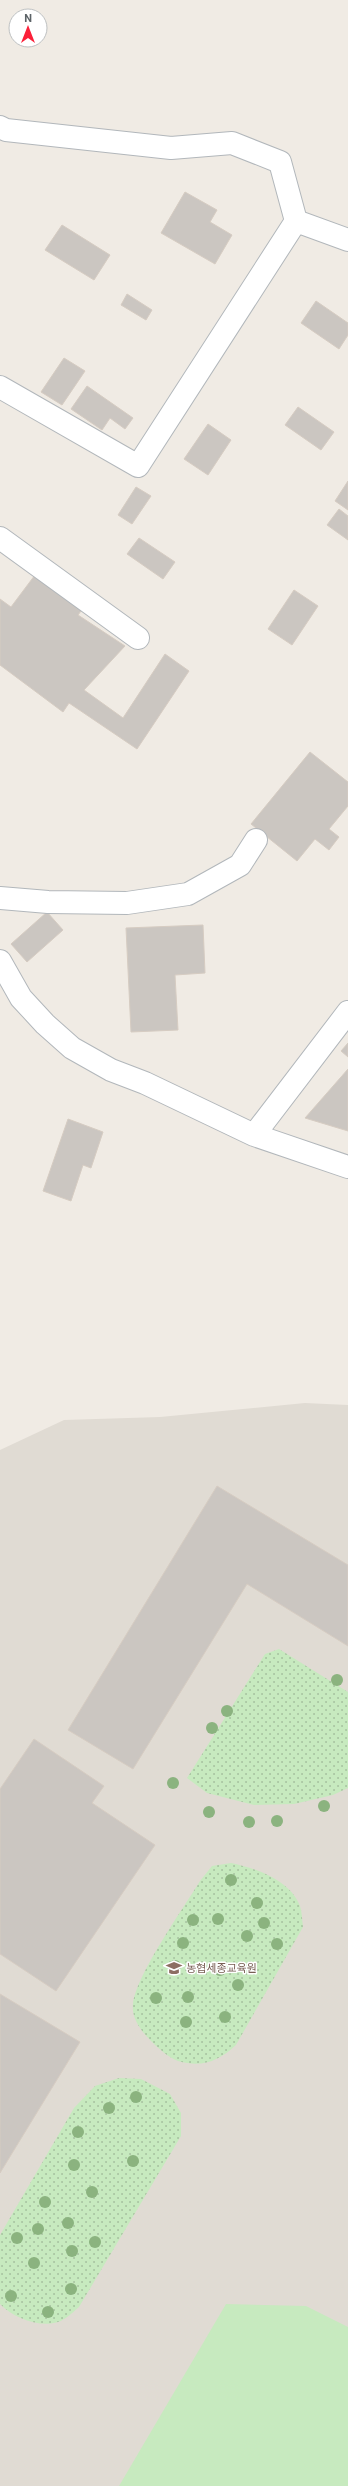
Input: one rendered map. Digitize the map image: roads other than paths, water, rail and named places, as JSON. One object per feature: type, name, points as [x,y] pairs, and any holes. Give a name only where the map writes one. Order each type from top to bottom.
[{"type":"street","points":[[0,127],[6,130],[171,148],[232,143],[280,162],[296,221],[138,466],[0,387]]},
{"type":"street","points":[[296,221],[348,240]]},
{"type":"street","points":[[0,538],[138,638]]},
{"type":"street","points":[[0,898],[48,902],[127,903],[188,894],[240,865],[256,840]]},
{"type":"street","points":[[0,961],[21,998],[45,1024],[72,1048],[111,1070],[145,1083],[254,1135],[348,1167]]},
{"type":"street","points":[[254,1135],[348,1012]]},
{"type":"place","name":"농협세종교육원","points":[[174,1968]]}]
